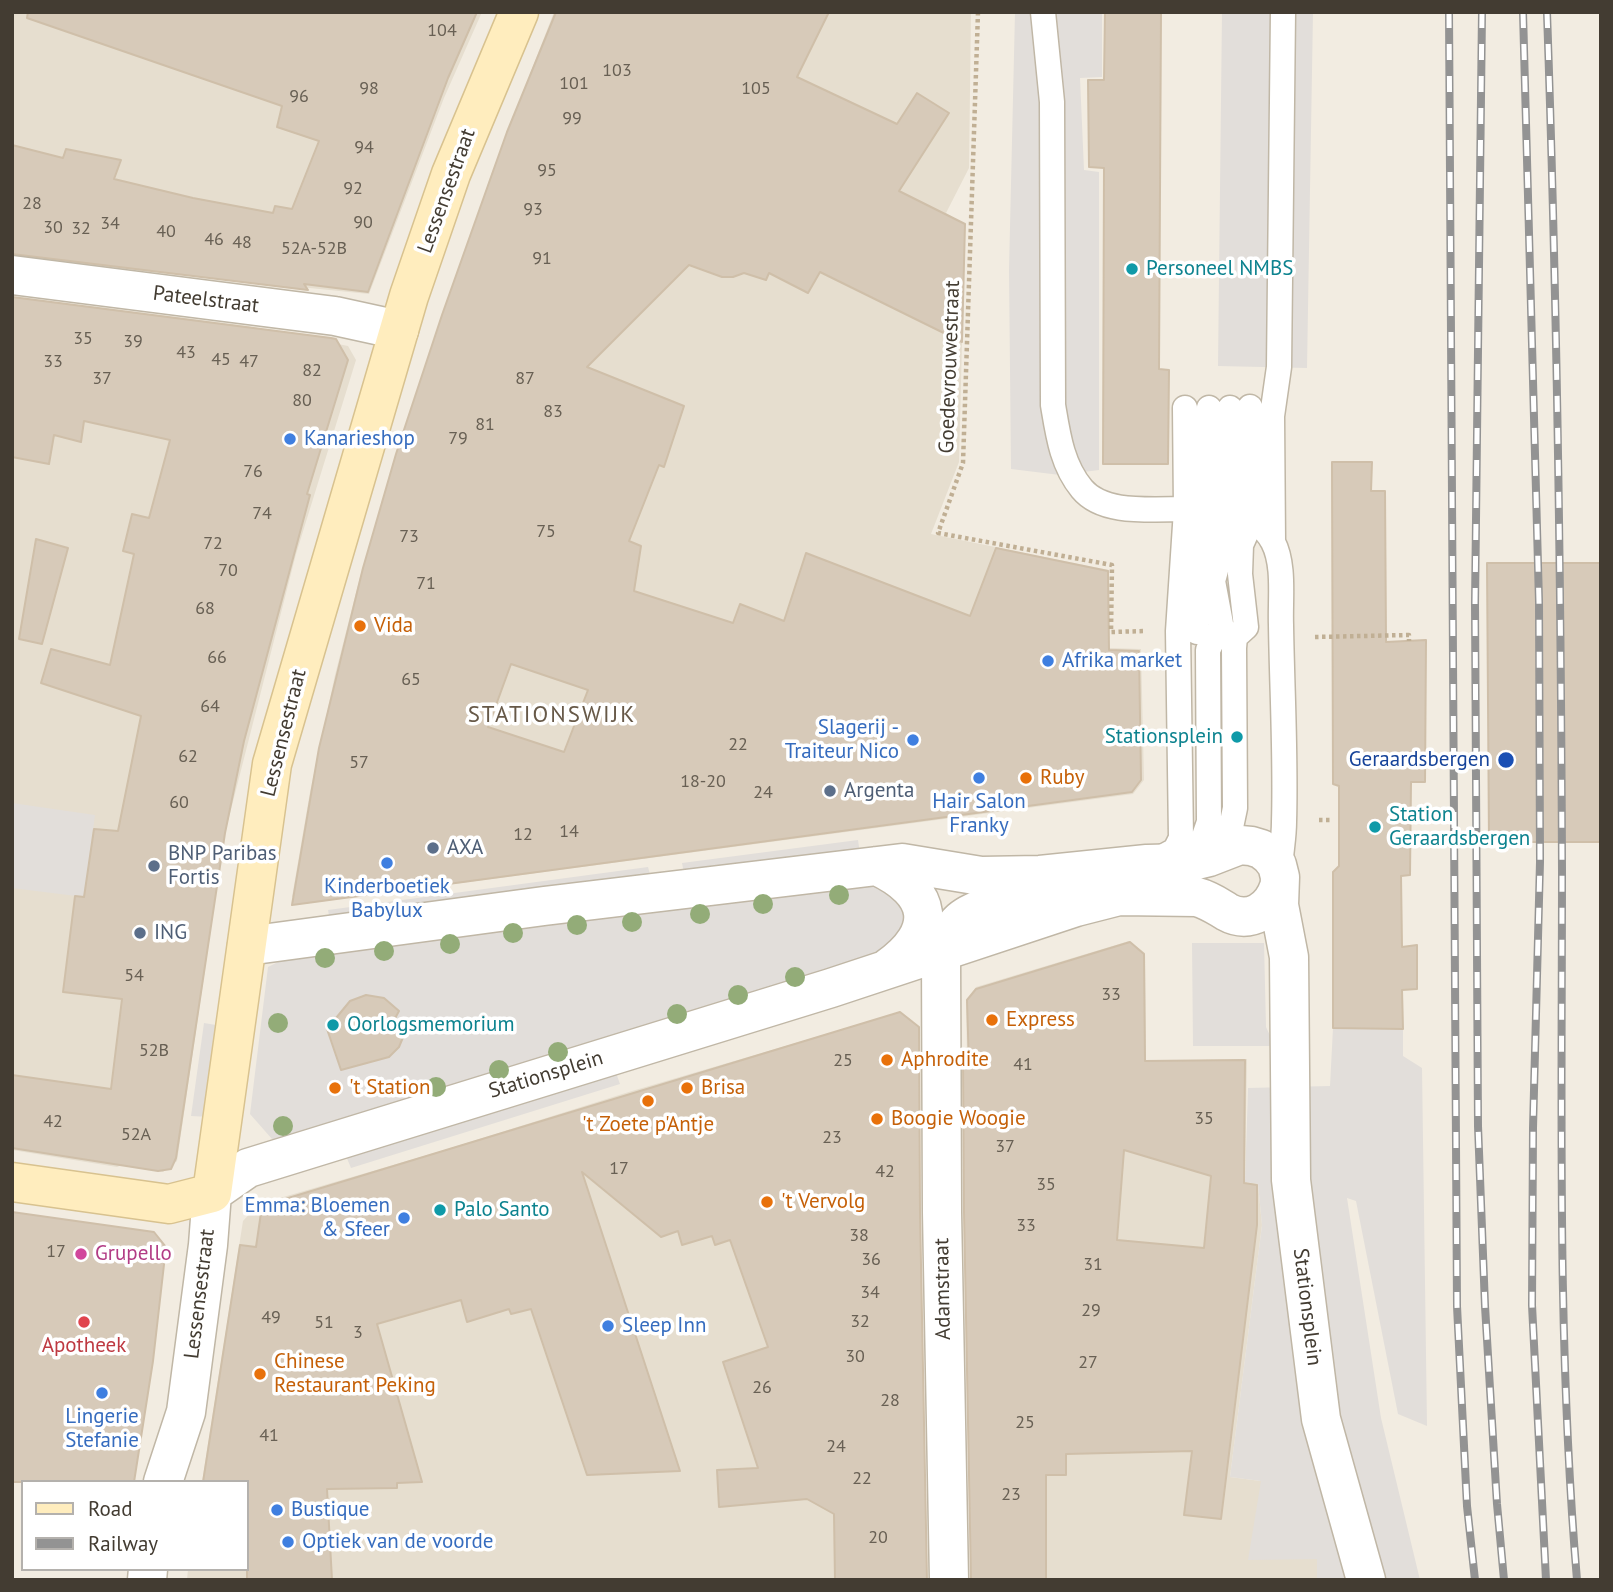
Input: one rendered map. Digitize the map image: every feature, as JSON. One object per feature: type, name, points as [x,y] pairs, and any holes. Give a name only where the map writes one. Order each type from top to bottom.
[{"type":"main road","name":"Lessensestraat","points":[[212,1193],[272,764],[399,330],[451,174],[519,12]]},
{"type":"main road","points":[[12,1182],[169,1204],[212,1193]]},
{"type":"street","name":"Pateelstraat","points":[[12,275],[335,317],[399,330]]},
{"type":"street","name":"Stationsplein","points":[[1204,856],[1261,849],[1270,856],[1274,892],[1289,957],[1291,1180],[1321,1419],[1366,1580]]},
{"type":"street","points":[[247,946],[902,863],[981,876],[1040,875],[1204,856],[1212,863],[1208,875],[1212,898],[1219,906]]},
{"type":"street","points":[[941,953],[951,930],[963,918],[980,909],[1204,856]]},
{"type":"street","name":"Stationsplein","points":[[877,866],[908,884],[921,903],[924,917],[916,944],[887,969]]},
{"type":"street","name":"Stationsplein","points":[[212,1193],[248,1168],[941,953],[1076,907],[1119,896],[1197,897],[1240,917],[1274,892]]},
{"type":"street","name":"Adamstraat","points":[[941,953],[942,1212],[949,1580]]},
{"type":"street","name":"Lessensestraat","points":[[164,1480],[186,1412],[208,1245],[212,1193]]},
{"type":"lane","points":[[1043,12],[1052,102],[1053,405],[1058,437],[1067,467],[1083,491],[1096,500],[1113,506],[1220,513],[1262,527],[1273,542]]},
{"type":"lane","name":"Stationsplein","points":[[1274,892],[1284,821],[1279,564],[1273,542],[1272,416],[1279,367],[1283,12]]},
{"type":"lane","points":[[1204,856],[1224,843],[1233,822],[1236,760],[1234,628],[1241,545],[1220,513],[1218,408],[1220,513],[1196,560],[1188,637],[1183,645],[1179,664],[1181,838],[1175,849],[1164,857],[1204,856],[1273,839],[1284,821]]},
{"type":"lane","points":[[1188,632],[1263,625],[1269,627],[1278,637],[1281,646]]},
{"type":"path","name":"Goedevrouwestraat","points":[[978,12],[963,463],[938,533],[1112,565],[1111,632],[1188,632]]},
{"type":"path","points":[[1320,636],[1409,635],[1409,641]]},
{"type":"path","points":[[1319,820],[1331,820]]},
{"type":"shaded area","points":[[12,12],[482,12],[444,98],[369,294],[12,258]]},
{"type":"shaded area","points":[[554,12],[971,12],[969,168],[946,213],[965,224],[959,462],[931,534],[1109,570],[1109,648],[1141,649],[1144,780],[1133,794],[303,904],[292,897],[310,792],[335,675],[396,453],[492,172]]},
{"type":"shaded area","name":"Personeel NMBS","points":[[1015,12],[1102,12],[1102,77],[1080,78],[1084,170],[1099,172],[1099,470],[1060,475],[1011,469],[1009,270]]},
{"type":"shaded area","points":[[1222,12],[1313,12],[1307,368],[1218,366]]},
{"type":"shaded area","points":[[12,296],[248,326],[348,346],[356,360],[296,554],[225,833],[177,1161],[163,1172],[12,1150]]},
{"type":"shaded area","points":[[12,803],[95,815],[84,897],[12,888]]},
{"type":"shaded area","points":[[858,840],[860,854],[685,878],[682,863]]},
{"type":"shaded area","points":[[648,867],[652,882],[331,926],[328,910]]},
{"type":"shaded area","points":[[869,881],[898,897],[904,916],[904,927],[887,953],[303,1139],[272,1139],[250,1114],[268,967],[294,954]]},
{"type":"shaded area","points":[[1129,941],[1145,953],[1146,1061],[1247,1059],[1245,1182],[1258,1184],[1262,1225],[1230,1477],[1261,1481],[1318,1559],[1317,1580],[976,1580],[966,1001],[976,987]]},
{"type":"shaded area","points":[[1192,943],[1264,943],[1266,1027],[1272,1040],[1279,1046],[1193,1046]]},
{"type":"shaded area","points":[[901,1012],[913,1021],[923,1580],[187,1580],[188,1571],[248,1571],[248,1480],[202,1480],[243,1221],[255,1208],[280,1198]]},
{"type":"shaded area","points":[[204,1023],[222,1026],[210,1117],[191,1116]]},
{"type":"shaded area","points":[[1333,1028],[1403,1029],[1403,1056],[1422,1068],[1427,1426],[1398,1414],[1356,1201],[1347,1198],[1381,1418],[1420,1580],[1317,1580],[1317,1559],[1248,1560],[1261,1481],[1230,1477],[1262,1225],[1258,1184],[1245,1182],[1248,1088],[1330,1086]]},
{"type":"shaded area","points":[[615,1070],[620,1084],[351,1168],[346,1156]]},
{"type":"building","points":[[28,12],[477,12],[448,78],[368,292],[304,284],[308,290],[12,254],[12,145],[63,158],[66,149],[121,160],[114,179],[273,213],[275,206],[292,209],[319,141],[277,127],[282,106],[27,18]]},
{"type":"building","points":[[556,12],[829,12],[797,77],[897,124],[917,93],[949,113],[899,191],[965,224],[962,342],[820,272],[808,293],[769,273],[766,280],[744,273],[722,277],[689,265],[587,367],[684,406],[664,467],[659,465],[629,541],[641,546],[634,591],[733,623],[740,604],[784,621],[806,553],[970,616],[996,548],[1108,571],[1109,650],[1139,651],[1141,780],[1132,792],[292,905],[319,748],[363,568],[396,454],[507,132]],"holes":[[[511,664],[588,690],[564,752],[488,727]]]},
{"type":"building","name":"Personeel NMBS","points":[[1105,12],[1161,12],[1159,369],[1169,370],[1168,464],[1103,464],[1104,168],[1089,167],[1088,80],[1104,80]]},
{"type":"building","points":[[12,297],[331,338],[336,339],[348,360],[307,494],[310,495],[244,741],[225,833],[176,1158],[171,1169],[158,1171],[12,1148],[12,1075],[111,1089],[122,999],[63,992],[75,896],[84,897],[94,829],[118,831],[141,716],[41,683],[51,649],[110,665],[134,554],[123,551],[132,514],[149,518],[170,440],[84,421],[81,442],[54,435],[49,464],[12,457]]},
{"type":"building","name":"Station Geraardsbergen","points":[[1332,462],[1372,462],[1371,491],[1385,491],[1386,642],[1426,640],[1425,782],[1411,782],[1410,875],[1401,876],[1402,947],[1417,945],[1417,989],[1402,990],[1403,1029],[1333,1028],[1333,872],[1339,866],[1339,786],[1333,784]]},
{"type":"building","points":[[36,539],[68,548],[42,644],[19,639]]},
{"type":"building","points":[[1487,563],[1601,563],[1601,842],[1489,842]]},
{"type":"building","points":[[1130,942],[1144,954],[1145,1061],[1245,1060],[1244,1183],[1257,1185],[1257,1225],[1221,1519],[1184,1515],[1192,1451],[1066,1454],[1066,1475],[1046,1475],[1046,1580],[971,1580],[963,1061],[969,1065],[967,1000],[976,989]],"holes":[[[1124,1150],[1211,1176],[1204,1248],[1117,1240]]]},
{"type":"building","points":[[366,995],[384,998],[399,1011],[392,1024],[406,1030],[399,1047],[389,1057],[341,1070],[327,1029],[350,1001]]},
{"type":"building","points":[[900,1012],[919,1027],[927,1580],[835,1580],[834,1514],[807,1499],[719,1507],[717,1470],[758,1468],[723,1362],[768,1347],[730,1240],[715,1245],[712,1236],[682,1245],[678,1231],[661,1237],[582,1172],[680,1471],[587,1475],[531,1309],[511,1314],[509,1309],[467,1322],[461,1300],[377,1324],[422,1482],[397,1483],[397,1488],[327,1489],[332,1580],[247,1580],[248,1480],[203,1480],[240,1245],[256,1247],[262,1206]]},
{"type":"building","points":[[12,1212],[154,1232],[166,1247],[153,1361],[134,1480],[12,1482]]},
{"type":"railway","points":[[1449,12],[1457,1306],[1467,1506],[1475,1580]]},
{"type":"railway","points":[[1482,12],[1475,604],[1478,1126],[1485,1306],[1504,1580]]},
{"type":"railway","points":[[1523,12],[1539,602],[1540,862],[1533,1128],[1532,1305],[1546,1580]]},
{"type":"railway","points":[[1547,12],[1559,549],[1563,1314],[1577,1580]]},
{"type":"place","name":"Personeel NMBS","points":[[1132,269]]},
{"type":"place","name":"Kanarieshop","points":[[290,439]]},
{"type":"place","name":"Vida","points":[[360,626]]},
{"type":"place","name":"Afrika market","points":[[1048,661]]},
{"type":"place","name":"Stationsplein","points":[[1237,737]]},
{"type":"place","name":"Slagerij - Traiteur Nico","points":[[913,740]]},
{"type":"place","name":"Geraardsbergen","points":[[1506,760]]},
{"type":"place","name":"Hair Salon Franky","points":[[979,778]]},
{"type":"place","name":"Ruby","points":[[1026,778]]},
{"type":"place","name":"Argenta","points":[[830,791]]},
{"type":"place","name":"Station Geraardsbergen","points":[[1375,827]]},
{"type":"place","name":"AXA","points":[[433,848]]},
{"type":"place","name":"Kinderboetiek Babylux","points":[[387,863]]},
{"type":"place","name":"BNP Paribas Fortis","points":[[154,866]]},
{"type":"place","name":"ING","points":[[140,933]]},
{"type":"place","name":"Express","points":[[992,1020]]},
{"type":"place","name":"Oorlogsmemorium","points":[[333,1025]]},
{"type":"place","name":"Aphrodite","points":[[887,1060]]},
{"type":"place","name":"'t Station","points":[[335,1088]]},
{"type":"place","name":"Brisa","points":[[687,1088]]},
{"type":"place","name":"'t Zoete p'Antje","points":[[648,1101]]},
{"type":"place","name":"Boogie Woogie","points":[[877,1119]]},
{"type":"place","name":"'t Vervolg","points":[[767,1202]]},
{"type":"place","name":"Palo Santo","points":[[440,1210]]},
{"type":"place","name":"Emma: Bloemen & Sfeer","points":[[404,1218]]},
{"type":"place","name":"Grupello","points":[[81,1254]]},
{"type":"place","name":"Apotheek","points":[[84,1322]]},
{"type":"place","name":"Sleep Inn","points":[[608,1326]]},
{"type":"place","name":"Chinese Restaurant Peking","points":[[260,1374]]},
{"type":"place","name":"Lingerie Stefanie","points":[[102,1393]]},
{"type":"place","name":"Bustique","points":[[277,1510]]},
{"type":"place","name":"Optiek van de voorde","points":[[288,1542]]},
{"type":"district","name":"STATIONSWIJK","points":[[552,715]]}]
